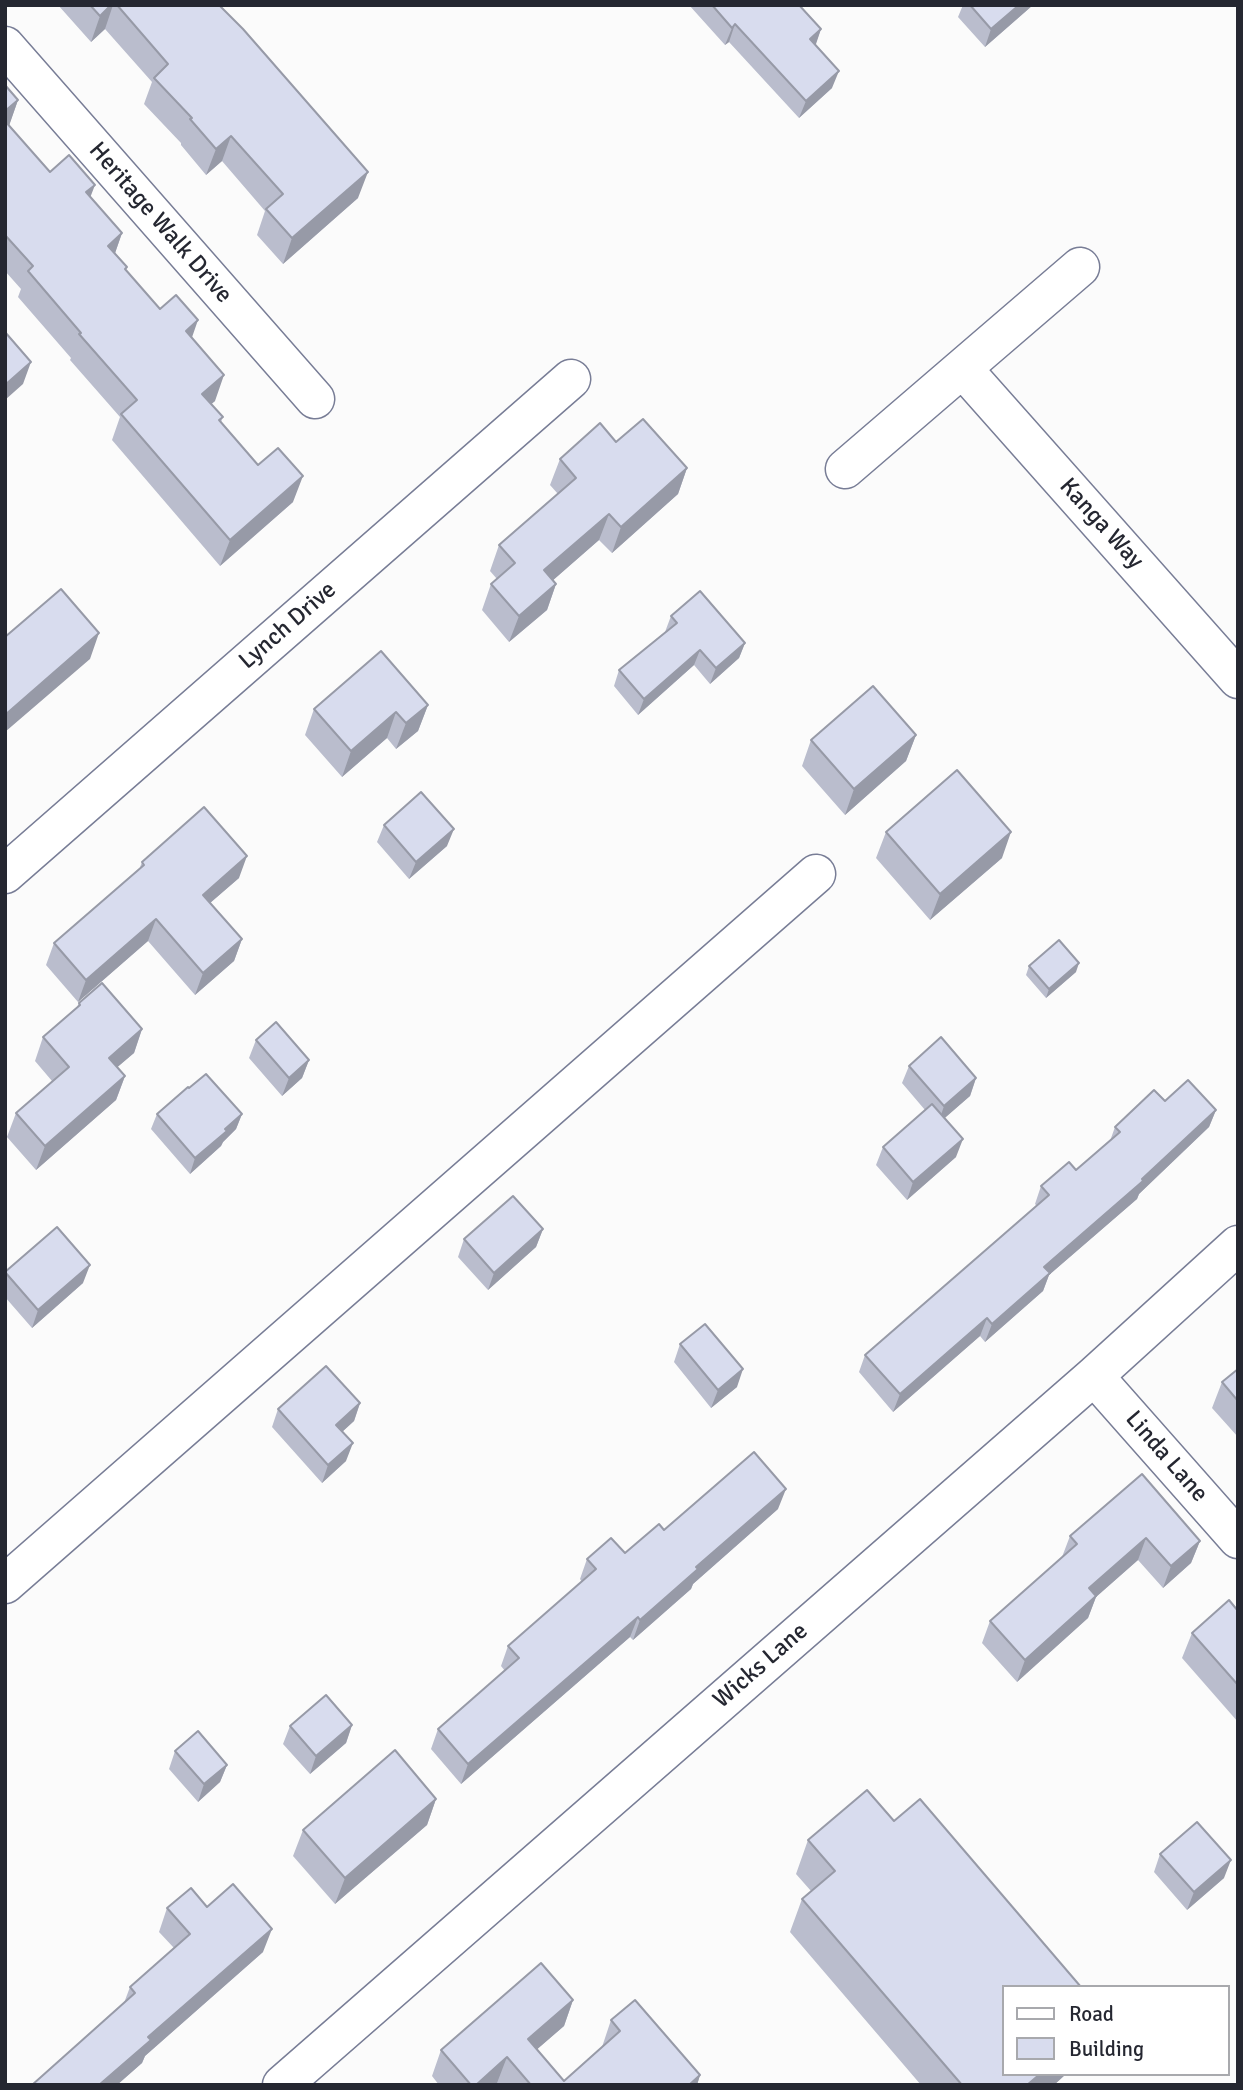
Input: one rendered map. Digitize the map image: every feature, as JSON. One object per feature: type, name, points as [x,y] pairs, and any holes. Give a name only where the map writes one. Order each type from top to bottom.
[{"type":"street","name":"Heritage Walk Drive","points":[[5,46],[315,400]]},
{"type":"street","points":[[845,469],[1080,267]]},
{"type":"street","name":"Kanga Way","points":[[963,369],[1238,678]]},
{"type":"street","name":"Lynch Drive","points":[[5,874],[571,379]]},
{"type":"street","points":[[5,1584],[816,874]]},
{"type":"street","name":"Wicks Lane","points":[[306,2077],[1238,1245]]},
{"type":"street","name":"Linda Lane","points":[[1094,1376],[1238,1539]]},
{"type":"building","points":[[90,5],[111,5],[100,16]]},
{"type":"building","points":[[117,5],[219,5],[368,172],[292,238],[266,209],[283,194],[231,136],[216,149],[190,119],[192,118],[154,78],[168,64]]},
{"type":"building","points":[[712,5],[799,5],[821,29],[810,39],[839,71],[806,101],[735,24],[732,28]]},
{"type":"building","points":[[970,5],[1019,5],[991,29]]},
{"type":"building","points":[[5,85],[18,100],[5,111]]},
{"type":"building","points":[[5,121],[50,172],[69,155],[95,185],[86,192],[122,233],[108,246],[127,267],[125,269],[160,309],[176,295],[198,320],[186,331],[224,375],[202,394],[223,417],[219,420],[258,465],[278,448],[303,476],[230,540],[121,414],[137,400],[28,271],[33,266],[5,235]]},
{"type":"building","points":[[5,332],[31,362],[5,385]]},
{"type":"building","points":[[643,419],[687,468],[621,527],[609,514],[544,570],[556,584],[519,616],[491,584],[515,563],[499,545],[576,478],[560,459],[600,423],[616,442]]},
{"type":"building","points":[[61,589],[99,633],[5,715],[5,637]]},
{"type":"building","points":[[700,591],[745,643],[716,668],[700,650],[644,699],[619,670],[677,623],[671,616]]},
{"type":"building","points":[[381,651],[428,705],[406,723],[396,712],[351,751],[314,709]]},
{"type":"building","points":[[873,686],[916,735],[854,789],[811,740]]},
{"type":"building","points":[[957,770],[1011,832],[940,894],[886,832]]},
{"type":"building","points":[[421,792],[454,829],[416,862],[384,825]]},
{"type":"building","points":[[204,807],[247,856],[203,895],[242,939],[203,973],[156,919],[86,980],[54,943],[144,865],[142,862]]},
{"type":"building","points":[[1059,940],[1079,963],[1049,989],[1029,966]]},
{"type":"building","points":[[102,983],[142,1029],[109,1058],[125,1076],[45,1146],[16,1113],[69,1067],[43,1037]]},
{"type":"building","points":[[276,1022],[309,1060],[289,1078],[256,1040]]},
{"type":"building","points":[[941,1037],[976,1078],[944,1106],[909,1066]]},
{"type":"building","points":[[206,1074],[242,1114],[225,1129],[227,1131],[195,1158],[157,1114]]},
{"type":"building","points":[[1188,1080],[1216,1110],[1142,1179],[1143,1181],[1044,1267],[1050,1273],[992,1324],[987,1318],[900,1394],[865,1355],[1049,1195],[1041,1186],[1069,1162],[1076,1170],[1120,1132],[1115,1127],[1154,1090],[1165,1101]]},
{"type":"building","points":[[932,1104],[963,1139],[913,1182],[883,1147]]},
{"type":"building","points":[[513,1196],[543,1229],[494,1273],[464,1239]]},
{"type":"building","points":[[57,1227],[90,1265],[38,1310],[5,1272]]},
{"type":"building","points":[[705,1324],[743,1369],[718,1390],[680,1344]]},
{"type":"building","points":[[326,1366],[360,1403],[336,1425],[353,1443],[328,1465],[278,1409]]},
{"type":"building","points":[[1238,1369],[1238,1401],[1222,1382]]},
{"type":"building","points":[[754,1452],[786,1489],[640,1620],[638,1617],[468,1764],[438,1729],[519,1658],[508,1646],[596,1569],[587,1559],[611,1538],[625,1553],[659,1524],[664,1530]]},
{"type":"building","points":[[1142,1474],[1200,1541],[1171,1566],[1146,1538],[1089,1588],[1096,1596],[1025,1660],[990,1621],[1077,1544],[1070,1536]]},
{"type":"building","points":[[1229,1600],[1238,1611],[1238,1685],[1192,1633]]},
{"type":"building","points":[[326,1695],[352,1725],[316,1756],[290,1726]]},
{"type":"building","points":[[198,1731],[227,1765],[204,1784],[175,1751]]},
{"type":"building","points":[[395,1750],[436,1799],[345,1878],[303,1830]]},
{"type":"building","points":[[867,1790],[894,1821],[920,1799],[1079,1985],[1002,1985],[1002,2076],[1038,2076],[1027,2085],[962,2085],[802,1899],[835,1871],[808,1840]]},
{"type":"building","points":[[1197,1822],[1231,1860],[1194,1892],[1160,1854]]},
{"type":"building","points":[[233,1884],[272,1929],[148,2037],[151,2040],[99,2085],[32,2085],[135,1993],[130,1987],[190,1934],[167,1908],[191,1888],[207,1907]]},
{"type":"building","points":[[541,1963],[573,2000],[528,2039],[564,2081],[620,2031],[611,2020],[635,2000],[700,2075],[689,2085],[531,2085],[507,2057],[476,2085],[471,2085],[441,2050]]}]
